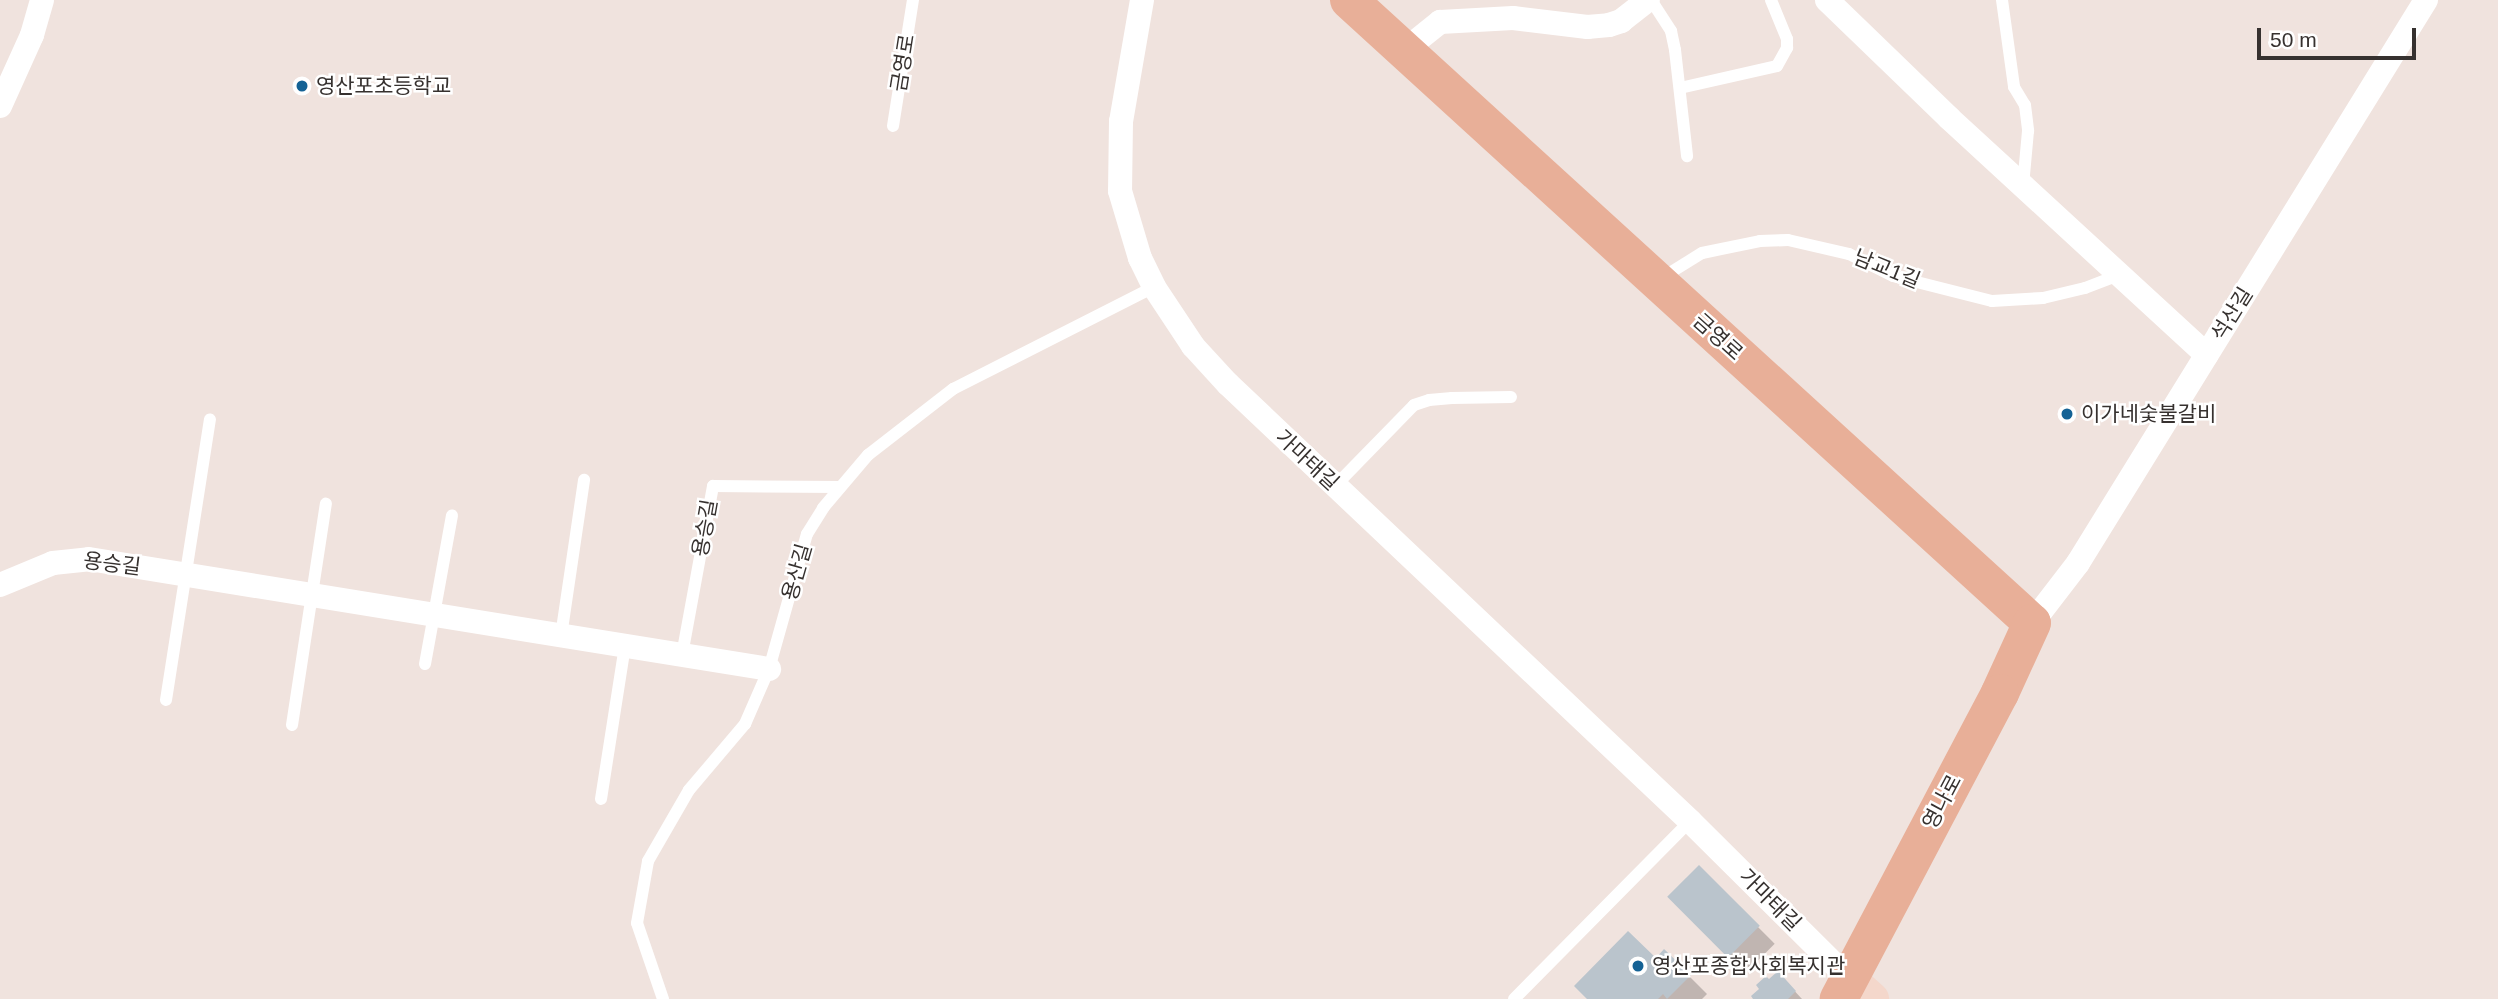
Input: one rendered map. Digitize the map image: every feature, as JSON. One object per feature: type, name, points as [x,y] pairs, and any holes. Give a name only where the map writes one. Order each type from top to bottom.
[{"type":"main road","name":"금영로","points":[[1349,0],[2032,623]]},
{"type":"main road","name":"영나로","points":[[1853,992],[2032,623]]},
{"type":"street","points":[[0,106],[32,35],[42,0]]},
{"type":"street","name":"가마태길","points":[[1142,0],[1121,121],[1119,172],[1125,214],[1154,287],[1193,346],[1227,384],[1690,821],[1853,992]]},
{"type":"street","points":[[1405,50],[1440,22],[1513,18],[1587,27],[1609,25],[1621,21],[1649,0]]},
{"type":"street","points":[[1827,0],[2023,186],[2122,274],[2207,355]]},
{"type":"street","name":"석산길","points":[[2032,623],[2078,563],[2426,0]]},
{"type":"street","name":"용승길","points":[[0,585],[53,563],[89,559],[769,669]]},
{"type":"lane","name":"금영로","points":[[893,126],[913,0]]},
{"type":"lane","points":[[1649,0],[1671,31],[1687,156]]},
{"type":"lane","points":[[1680,88],[1777,66],[1787,48],[1787,39],[1771,0]]},
{"type":"lane","points":[[2002,0],[2014,87],[2025,105],[2028,131],[2023,186]]},
{"type":"lane","name":"남교1길","points":[[1656,281],[1702,253],[1760,241],[1788,240],[1849,254],[1893,276],[1992,301],[2043,298],[2085,288],[2122,274]]},
{"type":"lane","name":"용산길","points":[[663,999],[637,923],[648,861],[689,790],[745,724],[769,669],[807,534],[840,487],[868,455],[953,389],[1154,287]]},
{"type":"lane","points":[[1335,486],[1414,405],[1429,400],[1452,398],[1511,397]]},
{"type":"lane","points":[[166,700],[210,419]]},
{"type":"lane","points":[[561,636],[584,480]]},
{"type":"lane","name":"용승길","points":[[682,655],[713,486],[840,487]]},
{"type":"lane","points":[[292,725],[326,504]]},
{"type":"lane","points":[[425,664],[452,515]]},
{"type":"lane","points":[[601,799],[625,646]]},
{"type":"lane","points":[[1514,999],[1690,821]]},
{"type":"building","points":[[1699,865],[1760,926],[1728,958],[1667,897]]},
{"type":"building","name":"영산포종합사회복지관","points":[[1628,931],[1656,958],[1664,949],[1691,975],[1667,999],[1663,994],[1658,999],[1587,999],[1574,986]]},
{"type":"building","points":[[1778,971],[1796,991],[1788,999],[1753,999],[1751,996],[1759,989],[1756,985],[1766,976],[1769,979]]},
{"type":"place","name":"영산포초등학교","points":[[302,86]]},
{"type":"place","name":"이가네숯불갈비","points":[[2067,414]]},
{"type":"place","name":"영산포종합사회복지관","points":[[1638,966]]}]
